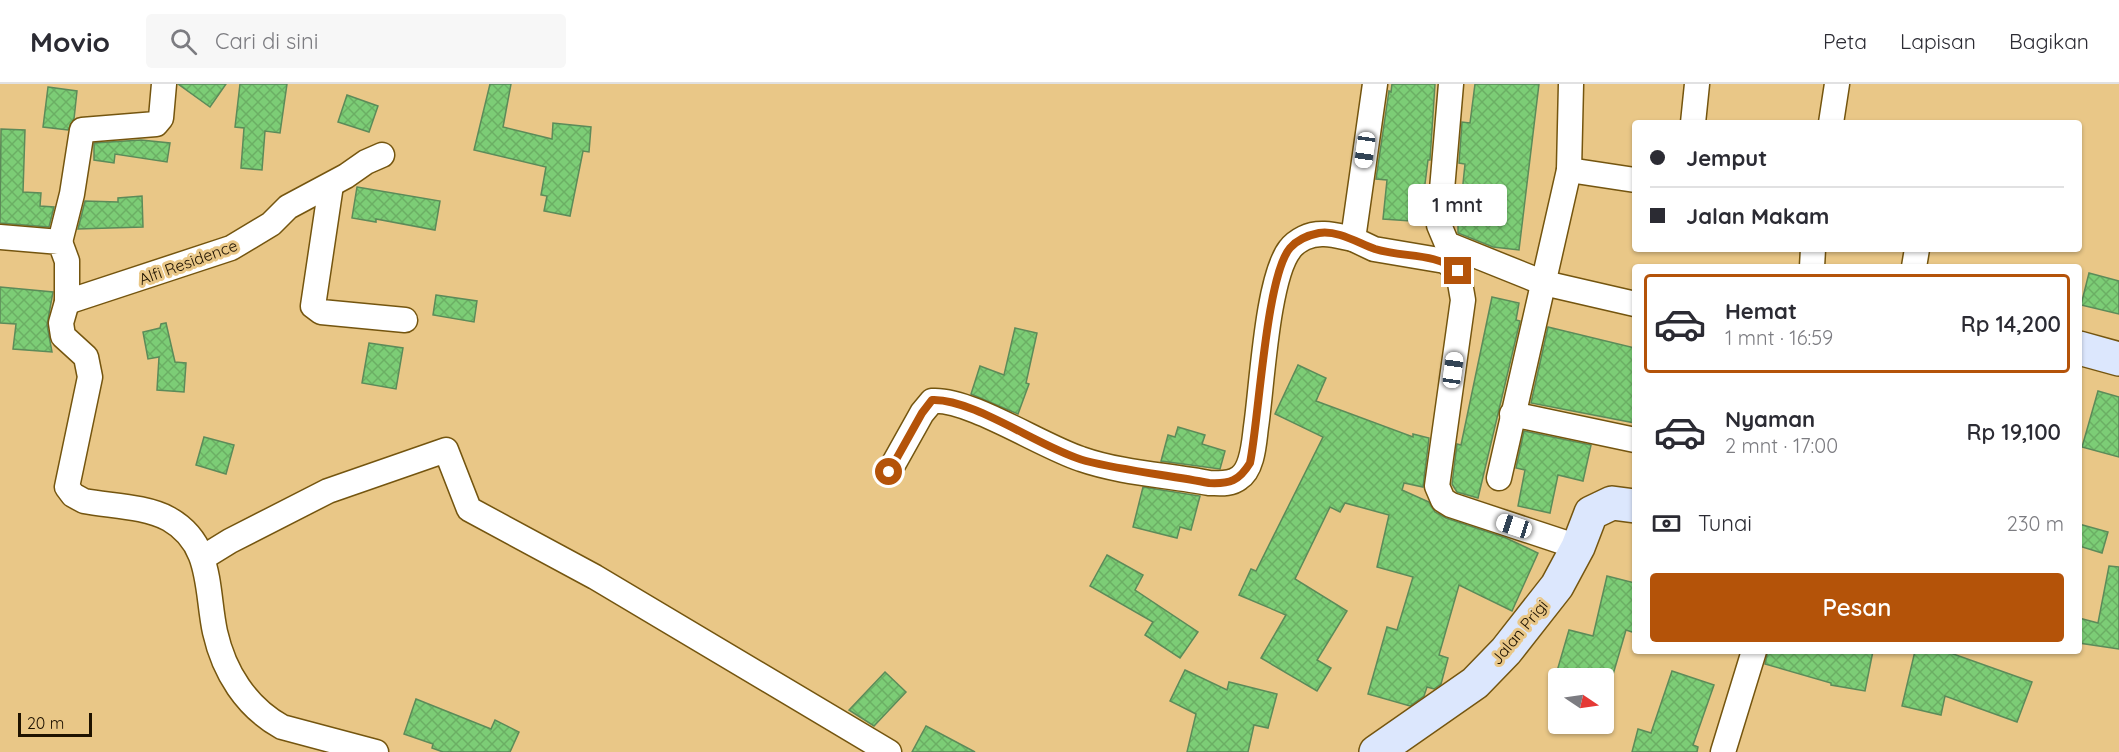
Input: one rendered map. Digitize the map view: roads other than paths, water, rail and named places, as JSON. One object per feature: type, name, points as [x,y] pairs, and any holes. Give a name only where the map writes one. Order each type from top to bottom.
[{"type":"street","points":[[164,84],[161,118],[156,124],[82,130],[72,194],[60,242],[67,261],[67,302],[61,322],[63,336],[86,357],[90,365],[90,377],[67,487],[73,495],[84,501],[154,514],[168,519],[196,543],[204,557],[222,656],[239,689],[269,720],[282,727],[376,752]]},
{"type":"street","points":[[1353,239],[1375,84]]},
{"type":"street","points":[[1451,84],[1438,225],[1447,244],[1544,283],[1632,303]]},
{"type":"street","points":[[1499,478],[1569,170],[1571,84]]},
{"type":"street","points":[[1693,120],[1697,84]]},
{"type":"street","points":[[1831,120],[1837,84]]},
{"type":"street","name":"Alfi Residence","points":[[67,302],[231,248],[271,224],[288,207],[382,155]]},
{"type":"street","points":[[1569,170],[1632,180]]},
{"type":"street","points":[[331,185],[313,306],[321,312],[405,320]]},
{"type":"street","points":[[889,472],[922,413],[932,400],[946,400],[1023,433],[1054,450],[1085,461],[1209,483],[1227,484],[1241,478],[1250,463],[1268,332],[1282,264],[1291,248],[1305,237],[1321,233],[1353,239],[1374,249],[1445,261],[1458,271],[1463,300],[1437,486],[1443,500],[1578,547]]},
{"type":"street","points":[[0,237],[60,242]]},
{"type":"street","points":[[2082,349],[2119,358]]},
{"type":"street","points":[[1512,414],[1632,439]]},
{"type":"street","points":[[204,557],[230,541],[328,491],[446,450],[469,508],[595,577],[889,752]]},
{"type":"street","name":"Jalan Prigi","points":[[1376,752],[1475,683],[1532,620],[1557,586],[1578,547],[1591,513],[1612,503],[1632,506]]},
{"type":"street","points":[[1723,752],[1753,654]]}]
